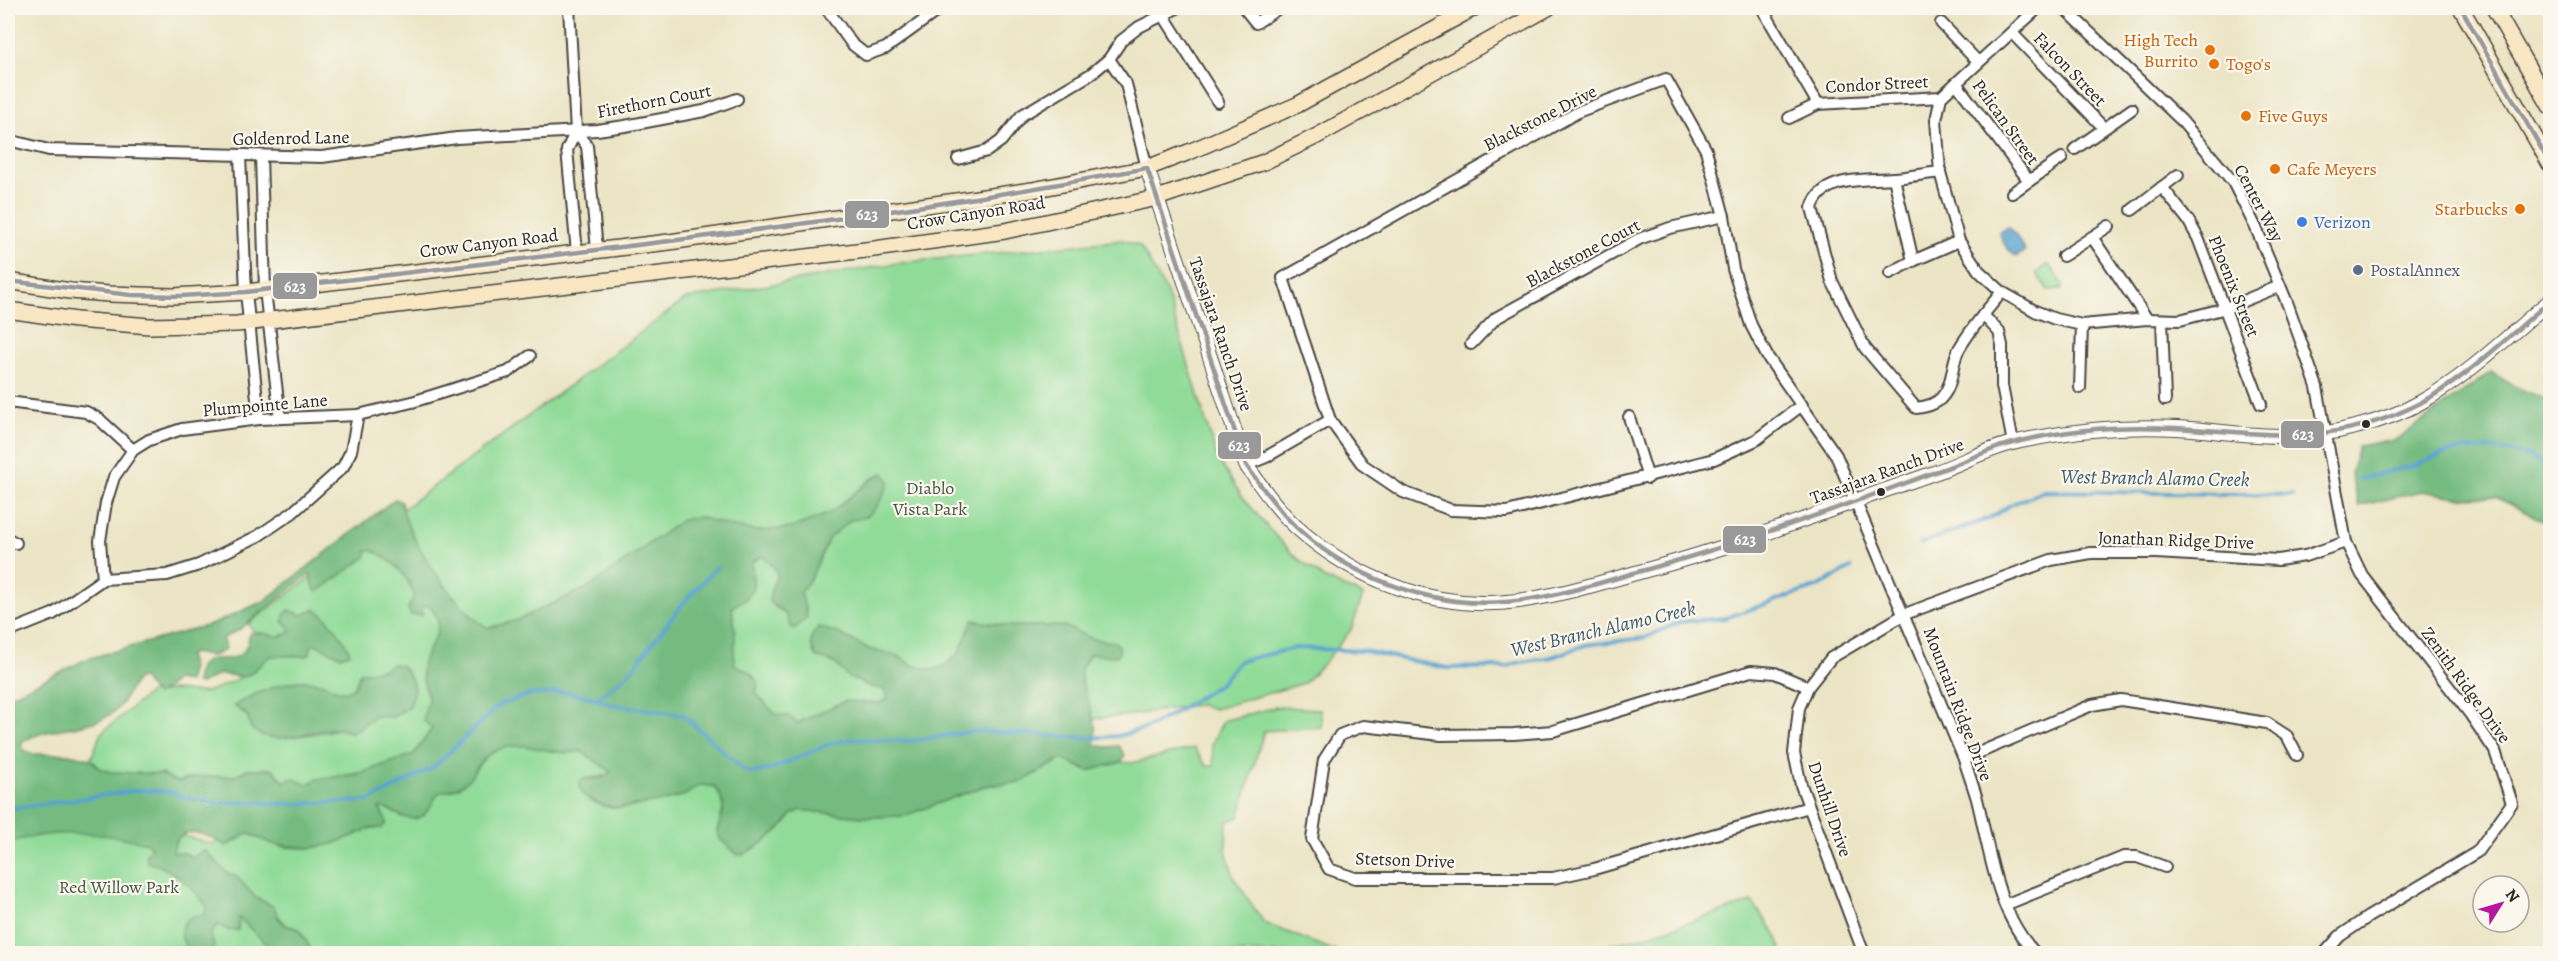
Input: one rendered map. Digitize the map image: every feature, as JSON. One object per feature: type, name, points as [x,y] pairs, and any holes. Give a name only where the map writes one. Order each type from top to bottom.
[{"type":"main road","name":"Crow Canyon Road","points":[[8,281],[70,291],[109,294],[173,296],[246,292],[704,237],[973,199],[1147,168],[1297,105],[1473,8]]},
{"type":"main road","name":"Crow Canyon Road","points":[[8,310],[76,320],[150,326],[248,322],[1005,231],[1156,198],[1264,162],[1317,136],[1548,8]]},
{"type":"main road","points":[[2461,8],[2550,164]]},
{"type":"main road","points":[[2494,8],[2550,106]]},
{"type":"street","points":[[569,8],[576,131],[567,150],[577,252]]},
{"type":"street","points":[[826,8],[852,44],[866,55],[886,48],[941,8]]},
{"type":"street","points":[[958,159],[987,151],[1001,141],[1022,114],[1091,74],[1109,59],[1121,41],[1139,27],[1177,8]]},
{"type":"street","points":[[1244,8],[1256,23],[1279,8]]},
{"type":"street","name":"Condor Street","points":[[1762,8],[1818,104],[1941,97]]},
{"type":"street","points":[[2038,8],[1941,97],[1936,120],[1940,172],[1959,241],[1979,271],[2002,292],[2035,310],[2055,319],[2082,325],[2147,319],[2180,320],[2226,308],[2280,286]]},
{"type":"street","name":"Center Way","points":[[2064,8],[2181,120],[2233,182],[2256,228],[2280,286],[2317,387],[2326,433]]},
{"type":"street","points":[[1164,16],[1218,102]]},
{"type":"street","points":[[1941,23],[1978,62]]},
{"type":"street","name":"Falcon Street","points":[[2012,33],[2104,128]]},
{"type":"street","points":[[1109,59],[1126,84],[1147,168]]},
{"type":"street","name":"Blackstone Drive","points":[[1802,405],[1756,440],[1714,459],[1507,513],[1451,510],[1403,492],[1364,465],[1330,420],[1283,278],[1580,111],[1666,80],[1706,150],[1724,216],[1733,269],[1751,325],[1767,356],[1802,405],[1836,455],[1856,501]]},
{"type":"street","name":"Pelican Street","points":[[1956,82],[2029,181]]},
{"type":"street","name":"Firethorn Court","points":[[576,131],[626,126],[704,111],[737,99]]},
{"type":"street","points":[[1789,118],[1818,104]]},
{"type":"street","points":[[2075,149],[2132,109]]},
{"type":"street","points":[[576,131],[587,147],[597,249]]},
{"type":"street","name":"Goldenrod Lane","points":[[8,140],[49,150],[322,157],[457,138],[576,131]]},
{"type":"street","points":[[240,156],[248,322],[259,419]]},
{"type":"street","points":[[261,156],[266,290],[280,418]]},
{"type":"street","points":[[2012,193],[2062,158]]},
{"type":"street","name":"Tassajara Ranch Drive","points":[[1147,168],[1246,465],[1264,491],[1293,524],[1324,549],[1369,577],[1426,596],[1471,603],[1516,602],[1568,592],[1769,533],[2013,443],[2069,431],[2125,427],[2175,428],[2291,436],[2326,433],[2379,420],[2420,403],[2463,373],[2550,301]]},
{"type":"street","points":[[1940,172],[1894,178],[1850,180],[1829,187],[1815,197],[1812,208],[1832,281],[1865,348],[1916,408],[1927,407],[1942,398],[1952,377],[1958,351],[2002,292]]},
{"type":"street","points":[[2132,210],[2178,175]]},
{"type":"street","points":[[1894,178],[1912,261]]},
{"type":"street","name":"Phoenix Street","points":[[2162,187],[2188,220],[2198,238],[2261,404]]},
{"type":"street","name":"Blackstone Court","points":[[1471,344],[1496,318],[1639,239],[1670,228],[1724,216]]},
{"type":"street","points":[[2063,256],[2109,226]]},
{"type":"street","points":[[2092,237],[2147,319]]},
{"type":"street","points":[[1890,273],[1959,241]]},
{"type":"street","points":[[1983,315],[1999,332],[2002,345],[2002,386],[2013,443]]},
{"type":"street","points":[[2162,320],[2165,400]]},
{"type":"street","points":[[2080,388],[2082,325]]},
{"type":"street","name":"Plumpointe Lane","points":[[103,579],[100,540],[106,503],[114,477],[133,450],[149,440],[182,429],[259,419],[358,415],[412,402],[508,372],[530,356]]},
{"type":"street","points":[[8,402],[86,412],[99,419],[133,450]]},
{"type":"street","points":[[8,632],[52,614],[103,579],[167,575],[199,566],[258,536],[292,513],[343,467],[351,451],[358,415]]},
{"type":"street","points":[[1629,417],[1648,478]]},
{"type":"street","points":[[1246,465],[1266,457],[1330,420]]},
{"type":"street","name":"Zenith Ridge Drive","points":[[2324,954],[2340,936],[2368,917],[2477,852],[2512,803],[2495,750],[2470,714],[2362,575],[2346,542],[2326,433]]},
{"type":"street","name":"Mountain Ridge Drive","points":[[1856,501],[1964,759],[1977,799],[1991,868],[2023,940],[2036,954]]},
{"type":"street","name":"Jonathan Ridge Drive","points":[[1905,614],[2051,560],[2091,554],[2156,554],[2278,560],[2305,556],[2346,542]]},
{"type":"street","name":"Dunhill Drive","points":[[1864,954],[1801,785],[1794,753],[1799,708],[1808,687],[1831,658],[1905,614]]},
{"type":"street","name":"Stetson Drive","points":[[1808,687],[1775,673],[1751,670],[1553,731],[1441,735],[1363,726],[1341,735],[1324,760],[1312,839],[1329,869],[1355,878],[1553,878],[1594,869],[1809,807]]},
{"type":"street","points":[[1964,759],[2092,705],[2121,700],[2267,723],[2287,736],[2297,755]]},
{"type":"street","points":[[2007,904],[2124,858],[2138,857],[2165,867]]},
{"type":"green space","name":"Diablo Vista Park","points":[[1123,240],[1140,246],[1167,293],[1217,458],[1241,495],[1296,557],[1325,579],[1363,595],[1351,630],[1304,683],[1214,709],[1201,705],[1187,706],[1140,714],[976,731],[582,779],[589,800],[609,807],[621,808],[671,798],[700,785],[714,786],[723,804],[717,832],[721,840],[743,854],[787,823],[792,814],[801,810],[863,817],[904,816],[984,786],[1021,782],[1062,759],[1088,771],[1194,748],[1207,767],[1214,765],[1212,744],[1223,721],[1276,707],[1320,709],[1322,727],[1264,731],[1239,817],[1227,822],[1226,850],[1234,878],[1264,923],[1340,953],[313,953],[299,929],[286,925],[269,904],[262,901],[301,953],[8,953],[8,836],[128,820],[212,844],[219,841],[233,843],[247,833],[277,845],[305,848],[334,843],[373,826],[385,818],[379,808],[385,807],[397,815],[366,771],[321,779],[307,785],[291,778],[284,782],[273,769],[248,769],[234,776],[195,777],[177,782],[161,774],[111,772],[99,768],[91,759],[101,733],[152,691],[156,695],[172,690],[205,692],[234,681],[255,669],[273,655],[248,624],[686,299],[898,263]],"holes":[[[282,685],[333,730],[294,737],[264,734],[255,731],[246,715],[234,706],[249,697]]]},
{"type":"green space","points":[[2048,264],[2063,284],[2062,289],[2048,290],[2036,273]]},
{"type":"green space","points":[[2491,372],[2516,387],[2550,401],[2550,525],[2498,498],[2488,497],[2463,498],[2422,491],[2359,506],[2351,475],[2358,446],[2396,440]]},
{"type":"green space","points":[[883,473],[889,480],[889,484],[875,509],[865,517],[851,520],[829,538],[811,578],[801,592],[807,617],[794,629],[789,624],[786,615],[769,601],[772,586],[777,578],[776,570],[763,556],[752,562],[753,588],[746,599],[732,607],[735,631],[734,664],[751,673],[758,683],[756,693],[761,699],[776,715],[789,716],[797,723],[845,701],[880,703],[888,699],[883,689],[870,687],[849,678],[836,664],[815,656],[811,641],[819,627],[838,633],[869,649],[898,656],[912,665],[932,670],[944,666],[959,653],[973,620],[1009,626],[1064,626],[1093,639],[1115,642],[1119,646],[1117,656],[1090,654],[1081,669],[1081,679],[1096,727],[1095,744],[1104,747],[1119,746],[1125,756],[1121,762],[1088,771],[1062,759],[1021,782],[984,786],[904,816],[863,817],[801,810],[792,814],[783,826],[760,845],[738,855],[721,840],[717,832],[723,813],[723,804],[714,786],[700,785],[685,795],[664,801],[618,808],[601,805],[583,795],[579,785],[582,779],[602,778],[611,772],[581,751],[571,753],[520,746],[500,749],[485,757],[460,786],[438,793],[423,816],[405,818],[387,809],[379,808],[387,822],[382,828],[371,828],[333,844],[312,848],[276,845],[247,833],[226,846],[202,834],[187,833],[180,836],[173,852],[186,853],[192,858],[203,850],[207,852],[226,872],[237,877],[256,898],[274,907],[279,919],[285,925],[299,929],[313,953],[276,953],[239,918],[238,930],[228,930],[218,925],[211,933],[214,947],[211,951],[192,952],[181,935],[182,926],[192,917],[205,913],[206,905],[180,878],[147,862],[146,855],[151,847],[147,843],[95,834],[59,834],[8,843],[8,697],[87,659],[213,624],[264,601],[395,499],[401,502],[412,534],[435,572],[462,606],[488,628],[517,620],[591,586],[682,520],[699,517],[757,531],[791,528],[830,513],[872,479]],"holes":[[[367,551],[377,553],[391,562],[408,581],[414,596],[408,608],[411,615],[422,615],[422,608],[425,605],[430,606],[438,624],[422,670],[428,698],[424,721],[432,728],[414,754],[358,774],[317,779],[307,785],[291,778],[284,782],[273,769],[248,769],[234,776],[195,777],[177,782],[161,774],[111,772],[99,768],[91,759],[68,754],[31,754],[22,749],[21,743],[32,737],[92,723],[114,712],[139,678],[142,678],[156,695],[176,680],[188,682],[192,667],[188,657],[192,653],[209,656],[221,652],[226,648],[222,639],[240,629],[310,574],[317,592],[366,557]]]},
{"type":"green space","points":[[314,609],[335,628],[350,654],[340,656],[315,644],[311,647],[310,654],[306,656],[270,656],[250,674],[243,677],[220,674],[200,684],[196,683],[198,671],[203,664],[214,659],[228,659],[241,654],[246,647],[250,633],[276,636],[286,634],[292,631],[283,621],[284,615],[289,610],[302,615]]},
{"type":"green space","points":[[393,664],[402,666],[412,680],[414,689],[410,706],[393,717],[376,716],[352,733],[341,729],[329,729],[291,737],[266,736],[254,731],[246,714],[234,706],[266,690],[301,681],[313,681],[346,691],[354,687],[360,673],[384,669]]},
{"type":"green space","points":[[1752,902],[1775,933],[1783,953],[1580,953],[1646,936]]},
{"type":"water","points":[[2008,227],[2016,235],[2025,251],[2016,257],[2006,247],[1999,233]]},
{"type":"waterway","name":"West Branch Alamo Creek","points":[[2359,479],[2470,449],[2513,452],[2527,456],[2550,469]]},
{"type":"waterway","name":"West Branch Alamo Creek","points":[[1920,544],[1990,518],[2010,505],[2044,491],[2293,495]]},
{"type":"waterway","points":[[597,699],[630,672],[684,602],[717,567]]},
{"type":"waterway","name":"West Branch Alamo Creek","points":[[8,809],[141,790],[171,792],[186,798],[220,803],[287,804],[369,801],[434,767],[499,705],[528,695],[565,692],[610,704],[683,715],[744,770],[751,773],[772,769],[834,742],[856,739],[910,741],[976,731],[1090,738],[1118,736],[1146,728],[1171,715],[1220,684],[1239,661],[1295,648],[1364,651],[1447,668],[1507,667],[1516,663],[1552,657],[1585,645],[1644,638],[1680,622],[1725,618],[1819,586],[1851,568]]},
{"type":"transit line","name":"623","points":[[2461,8],[2550,164]]},
{"type":"transit line","name":"623","points":[[8,281],[131,295],[181,296],[246,292],[810,223],[1147,168],[1246,465],[1266,492],[1288,519],[1305,535],[1324,550],[1365,574],[1433,597],[1479,603],[1546,596],[1591,586],[1672,562],[1823,513],[1999,447],[2042,436],[2130,427],[2291,435],[2346,429],[2375,422],[2426,400],[2464,375],[2550,301]]},
{"type":"place","name":"High Tech Burrito","points":[[2210,50]]},
{"type":"place","name":"Togo's","points":[[2214,64]]},
{"type":"place","name":"Five Guys","points":[[2246,116]]},
{"type":"place","name":"Cafe Meyers","points":[[2275,169]]},
{"type":"place","name":"Starbucks","points":[[2520,209]]},
{"type":"place","name":"Verizon","points":[[2302,222]]},
{"type":"place","name":"PostalAnnex","points":[[2358,270]]},
{"type":"park label","name":"Red Willow Park","points":[[119,887]]}]
